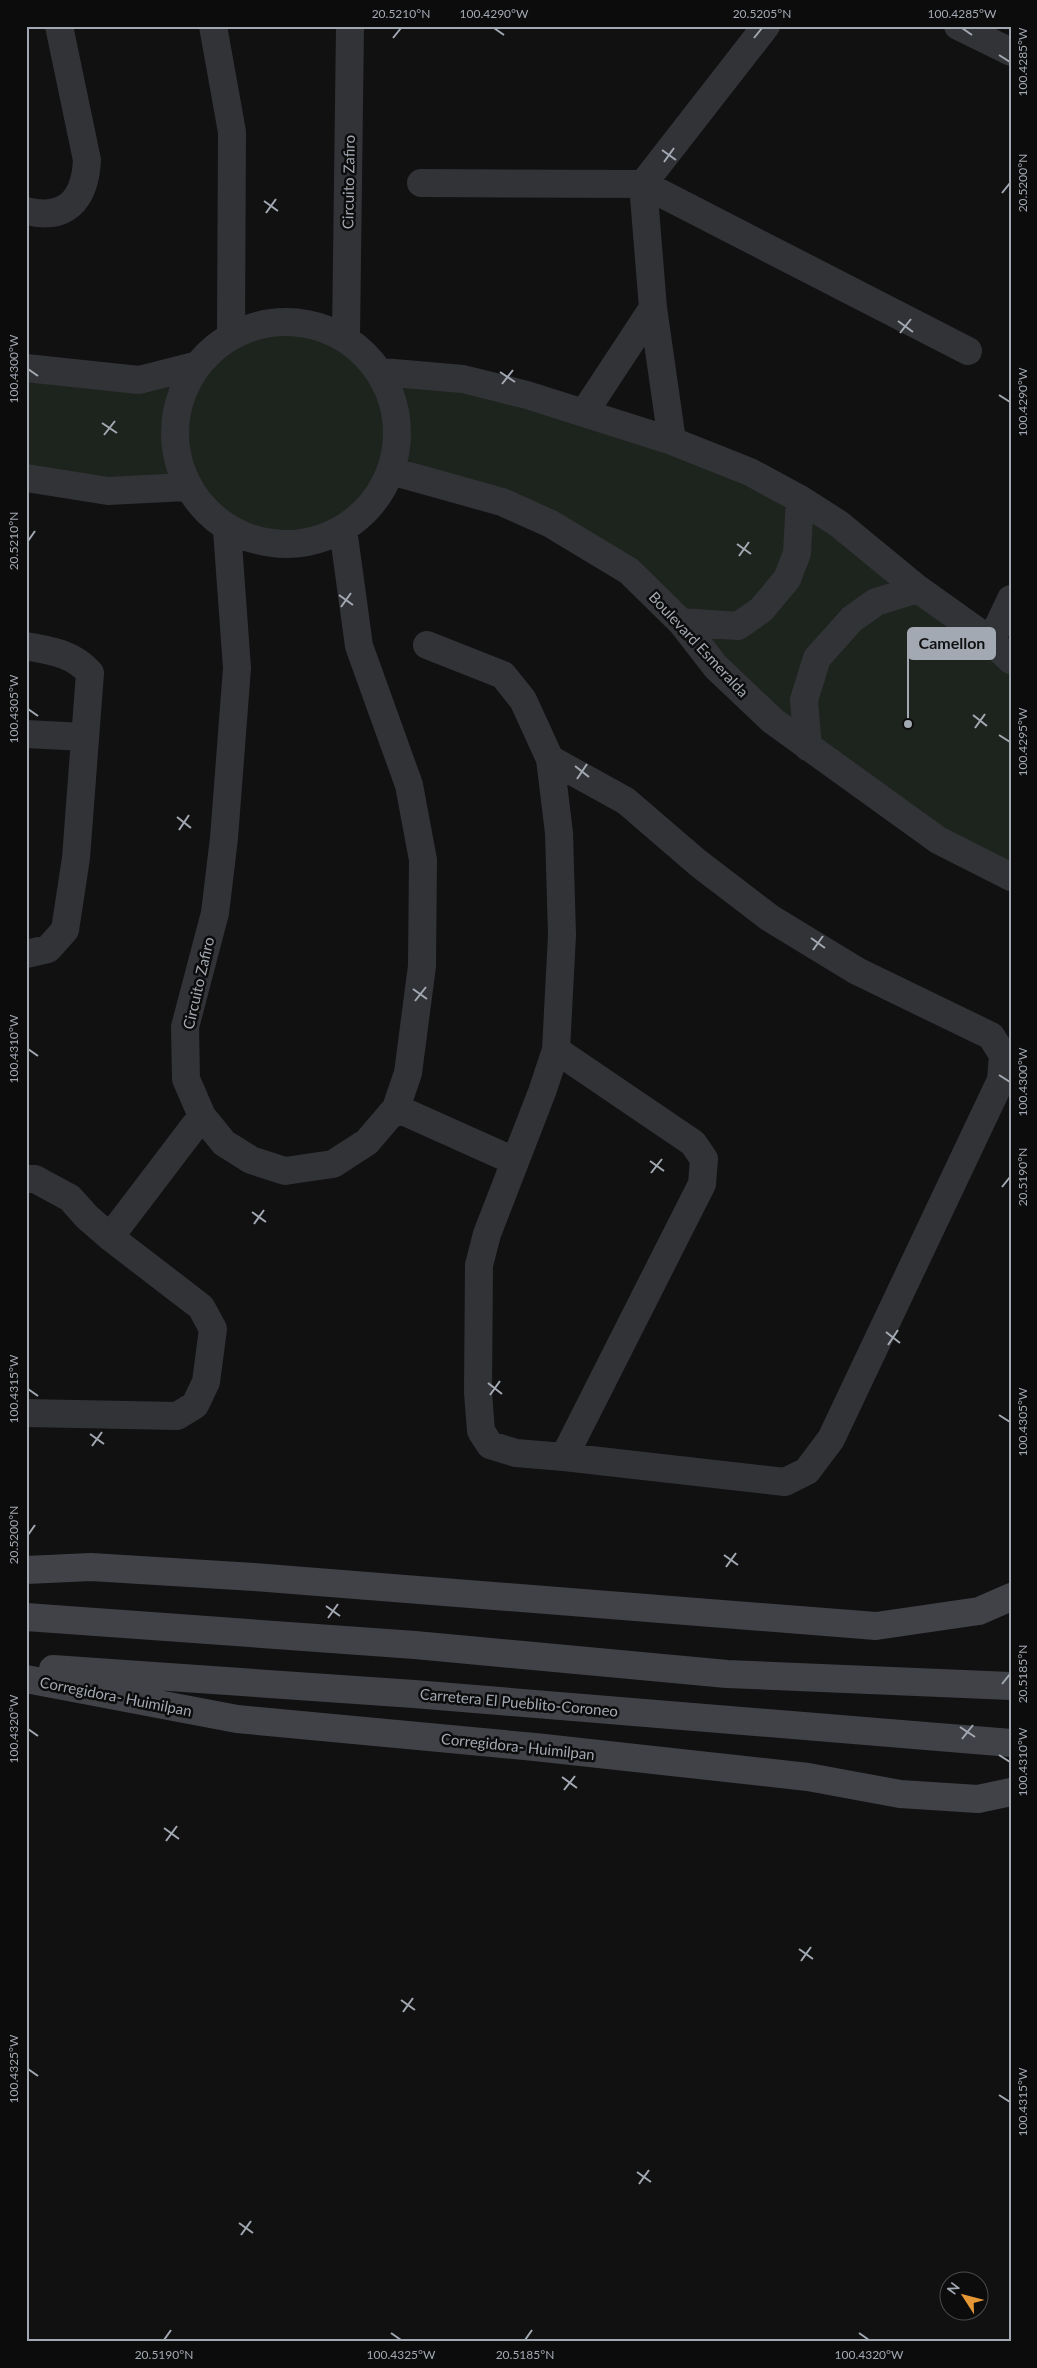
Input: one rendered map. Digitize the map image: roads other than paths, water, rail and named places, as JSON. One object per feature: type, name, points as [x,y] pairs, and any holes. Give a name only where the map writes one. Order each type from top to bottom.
[{"type":"main road","points":[[26,1570],[91,1567],[254,1577],[876,1626],[979,1611],[1011,1597]]},
{"type":"main road","points":[[26,1617],[415,1645],[727,1674],[1011,1686]]},
{"type":"main road","name":"Carretera El Pueblito-Coroneo","points":[[26,1668],[424,1695],[1011,1743]]},
{"type":"main road","name":"Corregidora- Huimilpan","points":[[26,1679],[237,1719],[798,1776],[900,1794],[978,1799],[1011,1792]]},
{"type":"street","points":[[26,212],[55,214],[68,207],[80,194],[86,179],[86,160],[59,26]]},
{"type":"street","points":[[213,26],[232,132],[231,334]]},
{"type":"street","name":"Circuito Zafiro","points":[[346,337],[350,26]]},
{"type":"street","points":[[672,441],[653,308],[643,184],[766,26]]},
{"type":"street","points":[[958,26],[1011,52]]},
{"type":"street","points":[[421,183],[643,184],[968,352]]},
{"type":"street","points":[[584,413],[653,308]]},
{"type":"street","points":[[26,368],[139,380],[194,366],[231,334],[288,320],[346,337],[382,372],[396,416],[396,450],[391,471],[368,509],[343,529],[285,546],[226,530],[186,487],[173,426],[194,366]]},
{"type":"street","points":[[382,372],[463,379],[584,413],[672,441],[750,472],[800,499],[839,524],[918,589],[991,640],[1011,660]]},
{"type":"street","name":"Boulevard Esmeralda","points":[[391,471],[502,502],[551,524],[629,571],[681,622],[716,667],[773,721],[938,840],[1011,877]]},
{"type":"street","points":[[26,478],[108,491],[186,487]]},
{"type":"street","points":[[681,622],[738,626],[762,610],[788,579],[798,553],[800,499]]},
{"type":"street","name":"Circuito Zafiro","points":[[226,530],[237,668],[224,838],[215,914],[185,1027],[186,1079],[202,1116],[224,1143],[251,1160],[285,1170],[333,1164],[367,1142],[396,1108],[408,1073],[422,966],[423,860],[409,785],[359,646],[343,529]]},
{"type":"street","points":[[808,747],[804,700],[816,658],[852,619],[876,602],[918,589]]},
{"type":"street","points":[[991,640],[1011,599]]},
{"type":"street","points":[[427,645],[503,676],[523,700],[550,760],[559,833],[562,935],[556,1050],[542,1092],[487,1234],[478,1265],[478,1393],[481,1431],[490,1445],[516,1453],[785,1482],[807,1471],[831,1439],[1001,1080],[1003,1055],[991,1036],[857,971],[770,918],[698,863],[626,801],[550,760]]},
{"type":"street","points":[[26,646],[65,654],[81,663],[90,673],[76,858],[65,930],[48,948],[26,954]]},
{"type":"street","points":[[26,734],[85,737]]},
{"type":"street","points":[[556,1050],[694,1143],[704,1158],[702,1184],[564,1457]]},
{"type":"street","points":[[396,1108],[514,1162]]},
{"type":"street","points":[[110,1236],[202,1116]]},
{"type":"street","points":[[26,1179],[35,1179],[70,1198],[87,1217],[110,1236],[201,1306],[213,1329],[206,1382],[195,1404],[177,1416],[26,1413]]},
{"type":"place","name":"Camellon","points":[[908,724]]}]
